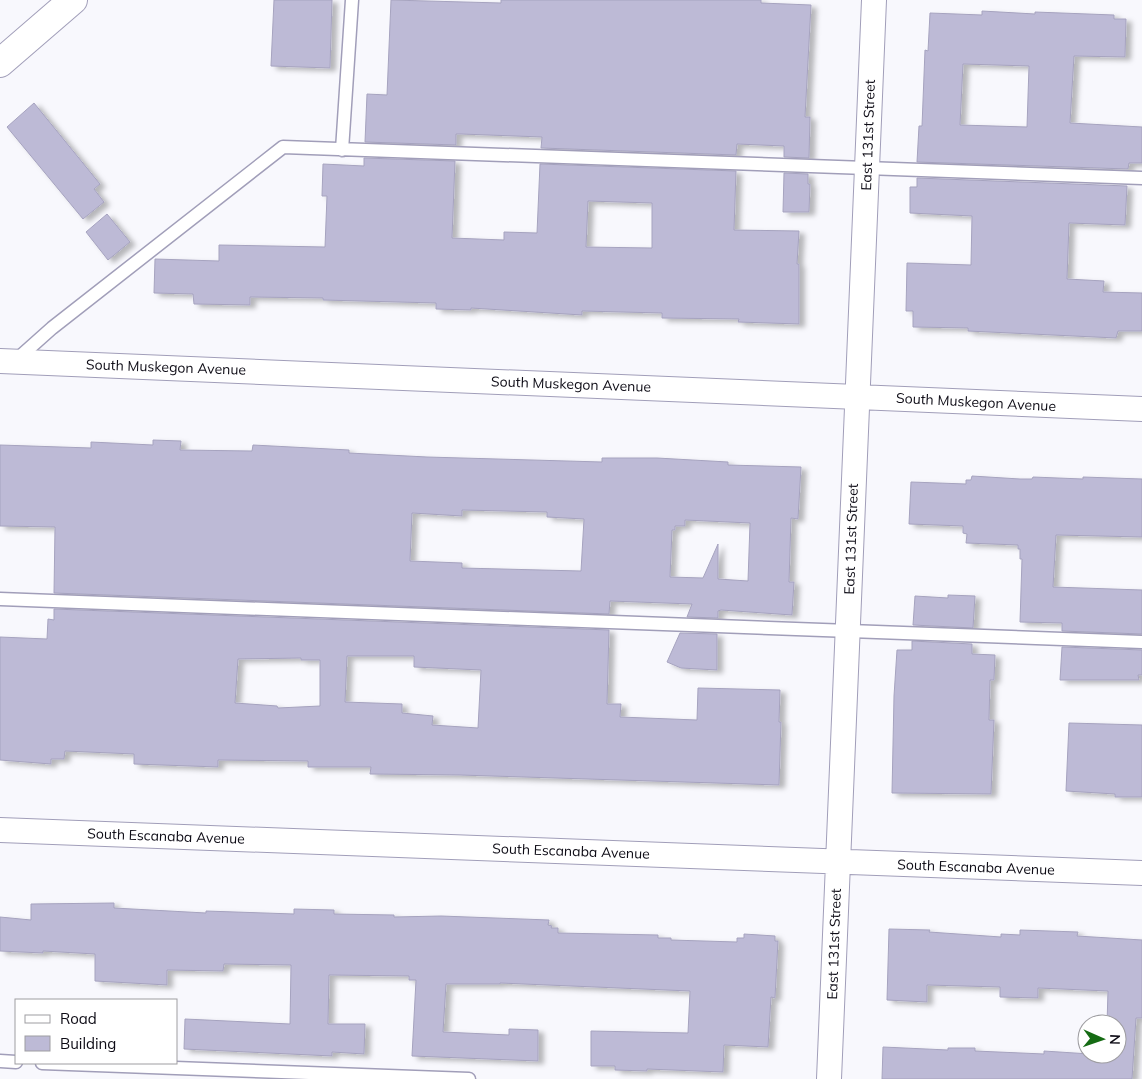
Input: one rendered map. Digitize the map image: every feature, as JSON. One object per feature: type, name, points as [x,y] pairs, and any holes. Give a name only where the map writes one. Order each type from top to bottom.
[{"type":"main road","points":[[0,63],[73,0]]},
{"type":"street","name":"East 131st Street","points":[[829,1079],[874,0]]},
{"type":"street","name":"South Muskegon Avenue","points":[[7,361],[1142,409]]},
{"type":"street","name":"South Escanaba Avenue","points":[[0,830],[1142,873]]},
{"type":"lane","points":[[342,150],[352,0]]},
{"type":"lane","points":[[7,361],[283,147],[1142,178]]},
{"type":"lane","points":[[0,599],[1142,642]]},
{"type":"lane","points":[[0,1061],[15,1062]]},
{"type":"lane","points":[[69,1064],[469,1079]]},
{"type":"building","points":[[274,0],[332,0],[330,68],[271,66]]},
{"type":"building","points":[[391,0],[501,3],[501,0],[761,0],[761,3],[811,5],[805,117],[810,117],[809,158],[784,157],[784,146],[737,144],[736,155],[541,148],[542,137],[461,134],[456,134],[456,145],[365,142],[367,94],[387,95]]},
{"type":"building","points":[[982,11],[1035,14],[1035,12],[1114,15],[1114,19],[1126,19],[1125,57],[1074,56],[1070,123],[1142,127],[1142,163],[1129,163],[1128,169],[917,162],[919,126],[922,126],[925,50],[928,51],[930,13],[982,15]],"holes":[[[963,64],[1029,66],[1027,127],[960,125]]]},
{"type":"building","points":[[34,103],[100,184],[94,189],[104,202],[83,219],[7,127]]},
{"type":"building","points":[[364,158],[455,161],[452,238],[504,240],[504,232],[537,233],[540,164],[736,171],[734,230],[799,231],[797,264],[799,264],[799,324],[738,322],[739,319],[662,318],[662,313],[582,311],[582,315],[471,308],[471,310],[436,309],[436,303],[323,300],[323,298],[250,297],[250,305],[194,304],[193,294],[154,293],[155,259],[219,261],[219,245],[325,247],[327,196],[322,196],[323,164],[364,166]],"holes":[[[588,201],[652,203],[652,248],[586,247]]]},
{"type":"building","points":[[784,173],[808,174],[808,184],[810,184],[809,212],[783,212]]},
{"type":"building","points":[[917,178],[1127,186],[1125,225],[1069,223],[1067,279],[1104,281],[1103,292],[1142,293],[1142,331],[1118,331],[1116,338],[968,331],[968,328],[913,327],[913,311],[906,311],[907,263],[971,265],[972,216],[910,213],[910,187],[917,187]]},
{"type":"building","points":[[107,214],[130,242],[108,260],[86,232]]},
{"type":"building","points":[[153,440],[181,441],[180,450],[252,451],[253,445],[349,450],[349,453],[427,457],[602,462],[602,458],[657,458],[728,462],[728,465],[801,467],[798,519],[791,518],[789,582],[794,582],[792,615],[721,610],[718,611],[718,618],[687,617],[692,604],[610,601],[609,614],[54,593],[55,527],[0,526],[0,445],[91,448],[91,442],[153,445]],"holes":[[[462,510],[547,512],[547,517],[584,519],[581,571],[462,568],[462,563],[410,561],[412,513],[462,516]],[[685,520],[750,523],[748,581],[718,579],[718,544],[703,578],[670,577],[672,530],[675,530],[675,526],[685,526]]]},
{"type":"building","points":[[972,476],[1020,479],[1032,479],[1033,477],[1083,479],[1083,477],[1142,479],[1142,537],[1056,535],[1053,587],[1142,590],[1142,634],[1062,631],[1062,623],[1020,622],[1022,559],[1020,559],[1018,545],[966,543],[967,534],[963,533],[963,526],[909,524],[911,482],[966,484],[966,480],[971,480]]},
{"type":"building","points":[[948,595],[975,596],[973,628],[913,625],[915,596],[948,598]]},
{"type":"building","points":[[54,609],[609,630],[607,704],[621,704],[620,717],[697,720],[698,688],[780,690],[779,785],[370,774],[371,767],[308,767],[308,761],[218,760],[218,767],[134,764],[134,754],[65,751],[64,759],[51,759],[51,764],[0,760],[0,637],[47,639],[48,619],[54,620]],"holes":[[[347,656],[414,656],[414,667],[481,670],[478,728],[432,725],[433,716],[402,713],[402,704],[345,702]],[[301,658],[301,660],[320,660],[320,706],[278,708],[277,706],[235,703],[238,659]]]},
{"type":"building","points":[[680,633],[717,634],[717,670],[681,668],[667,662]]},
{"type":"building","points":[[912,641],[972,644],[972,654],[995,655],[994,680],[990,680],[989,720],[994,720],[991,794],[892,793],[897,650],[912,650]]},
{"type":"building","points":[[1062,647],[1142,650],[1142,675],[1138,675],[1139,680],[1060,680]]},
{"type":"building","points":[[1069,723],[1142,725],[1142,797],[1115,797],[1115,794],[1066,791]]},
{"type":"building","points":[[114,903],[114,908],[206,913],[206,911],[294,914],[294,909],[334,910],[334,914],[394,915],[394,917],[441,916],[549,920],[548,925],[552,926],[551,928],[558,928],[558,933],[658,935],[658,938],[671,938],[671,940],[737,942],[737,938],[744,938],[744,934],[775,936],[775,941],[778,941],[775,998],[771,997],[768,1047],[724,1045],[723,1072],[647,1069],[647,1071],[615,1070],[615,1066],[591,1066],[591,1031],[688,1033],[690,991],[500,983],[446,984],[443,1032],[509,1035],[509,1029],[538,1030],[538,1061],[412,1056],[416,980],[409,980],[409,976],[329,975],[328,1024],[365,1024],[364,1054],[332,1052],[332,1056],[184,1049],[185,1019],[290,1024],[291,965],[224,964],[223,971],[167,970],[167,985],[95,981],[95,954],[0,951],[0,917],[31,920],[31,904]]},
{"type":"building","points":[[889,929],[930,930],[929,932],[1001,937],[1001,934],[1020,935],[1020,930],[1078,932],[1077,936],[1142,940],[1142,1018],[1136,1018],[1132,1079],[882,1079],[883,1047],[948,1050],[948,1048],[975,1048],[975,1051],[1044,1054],[1044,1051],[1077,1053],[1077,1064],[1127,1064],[1127,1014],[1107,1014],[1108,991],[1038,988],[1038,998],[1000,997],[1000,987],[927,985],[927,1002],[887,1000]]}]
